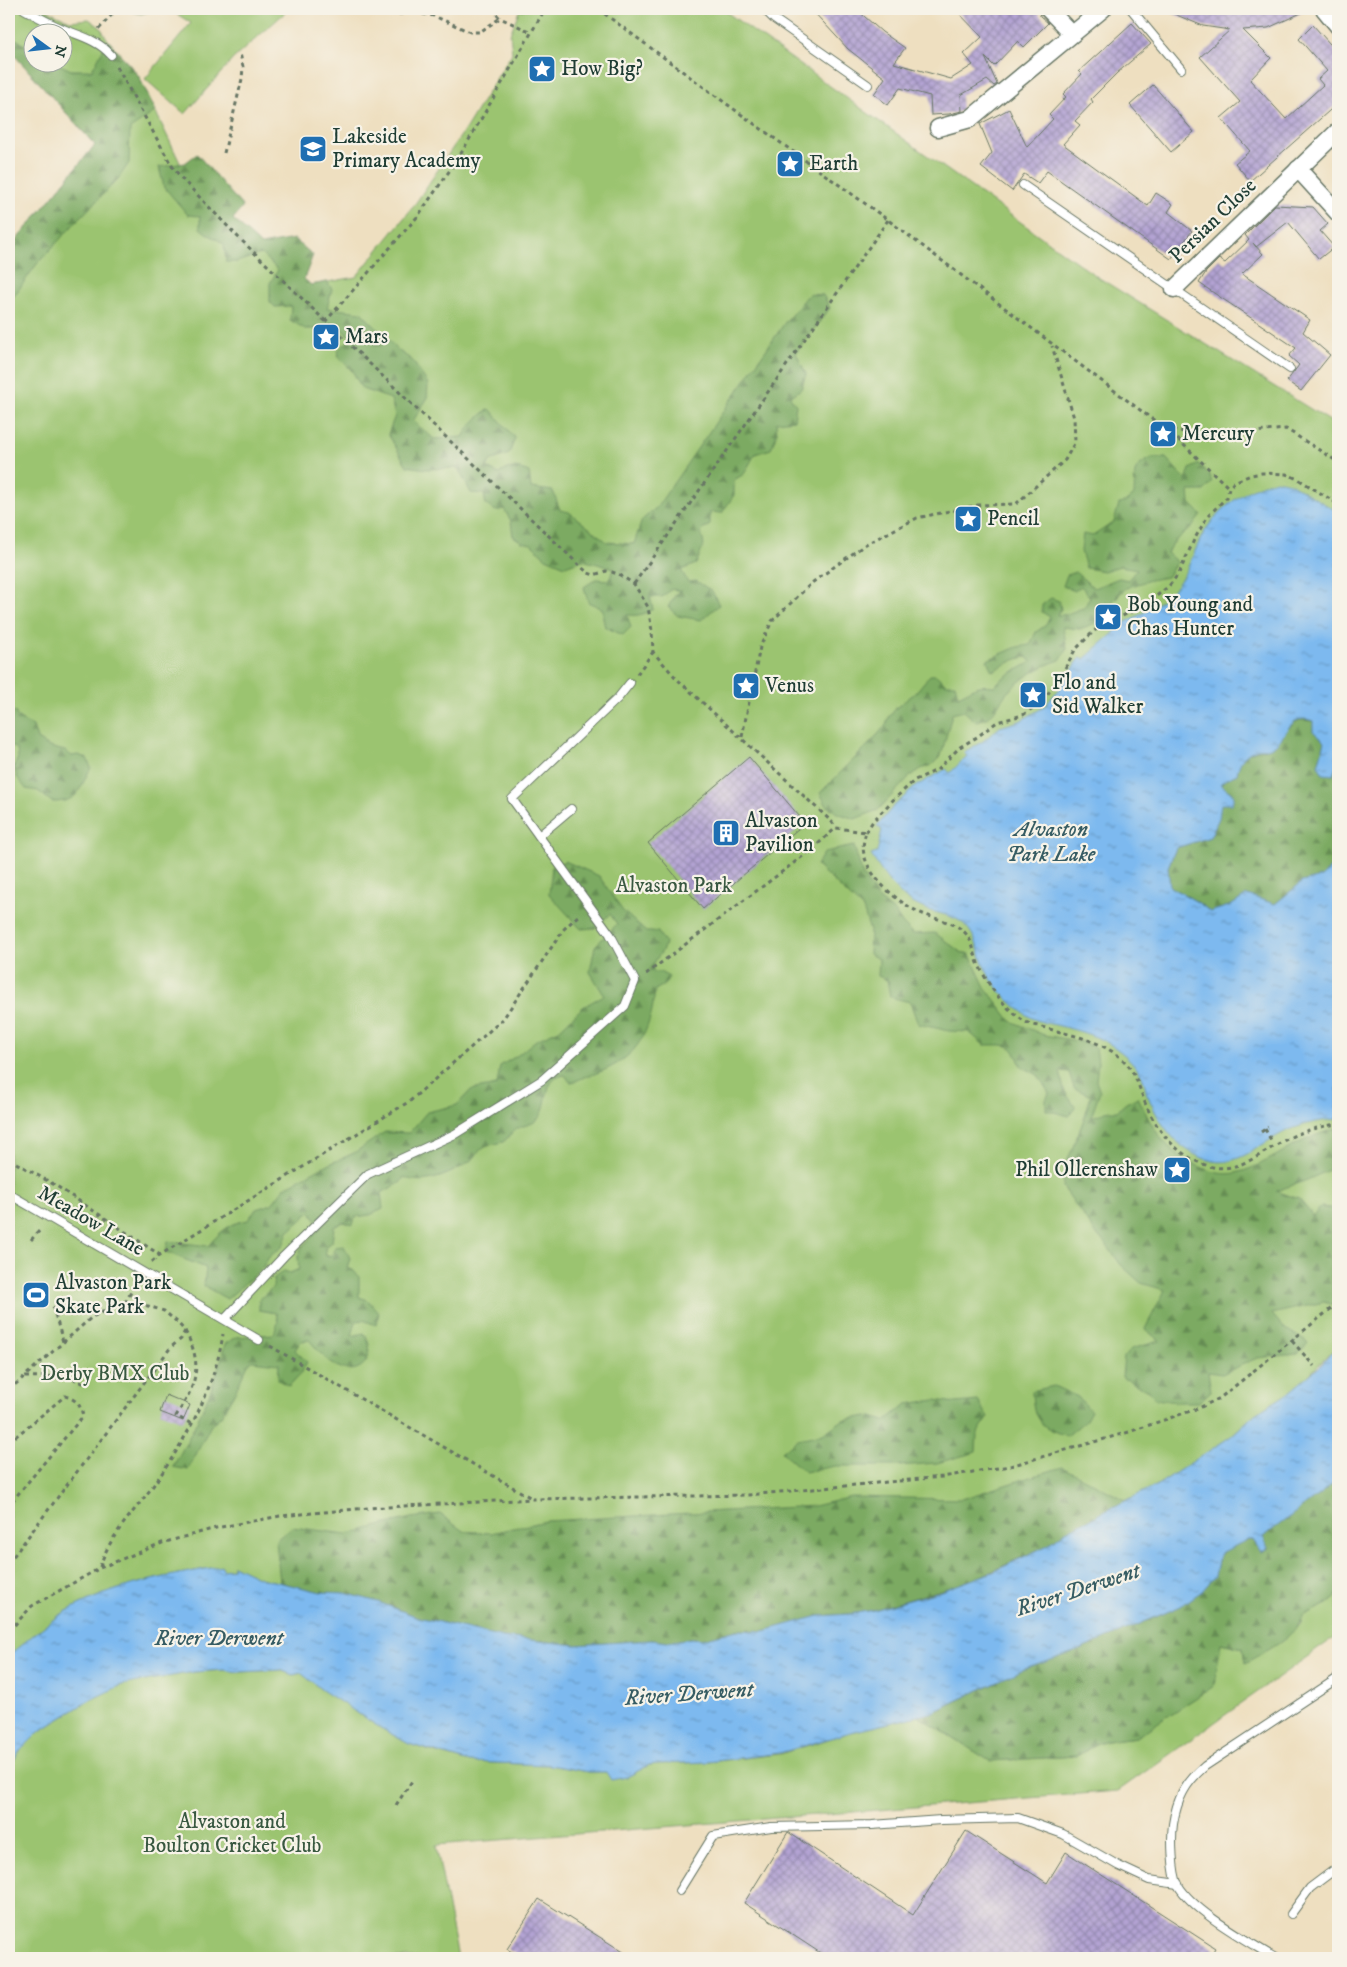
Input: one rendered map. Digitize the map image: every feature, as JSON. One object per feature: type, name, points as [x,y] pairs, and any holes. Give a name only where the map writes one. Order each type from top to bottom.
[{"type":"street","points":[[1048,9],[1072,34]]},
{"type":"street","points":[[938,128],[970,119],[1102,9]]},
{"type":"street","points":[[1324,9],[1338,26]]},
{"type":"street","name":"Persian Close","points":[[1174,289],[1338,131]]},
{"type":"street","points":[[1298,169],[1338,213]]},
{"type":"lane","points":[[24,9],[62,28],[92,40],[111,55]]},
{"type":"lane","points":[[764,9],[868,85]]},
{"type":"lane","points":[[1131,9],[1181,69]]},
{"type":"lane","points":[[1022,185],[1174,289]]},
{"type":"lane","name":"Persian Close","points":[[1174,289],[1290,369]]},
{"type":"lane","points":[[225,1319],[284,1256],[368,1174],[455,1134],[542,1080],[625,1006],[635,982],[610,934],[512,799],[618,698],[630,683]]},
{"type":"lane","points":[[539,836],[571,810]]},
{"type":"lane","name":"Meadow Lane","points":[[9,1194],[259,1340]]},
{"type":"lane","points":[[1275,1958],[1203,1911],[1178,1884],[1172,1849],[1172,1829],[1175,1810],[1182,1791],[1192,1777],[1204,1766],[1338,1678]]},
{"type":"lane","points":[[679,1891],[713,1836],[771,1826],[872,1825],[941,1820],[1018,1818],[1063,1834],[1119,1866],[1149,1880],[1178,1884]]},
{"type":"lane","points":[[1291,1914],[1310,1888],[1338,1867]]},
{"type":"path","points":[[92,40],[100,27],[117,9]]},
{"type":"path","points":[[367,9],[397,14],[418,13],[434,16],[470,32],[480,32],[500,18]]},
{"type":"path","points":[[491,9],[500,18],[531,32]]},
{"type":"path","points":[[325,322],[406,232],[418,216],[463,150],[545,9]]},
{"type":"path","points":[[598,9],[888,220],[1052,345],[1164,426],[1229,488]]},
{"type":"path","points":[[224,153],[242,79],[243,67],[240,53]]},
{"type":"path","points":[[111,55],[172,166],[238,237],[588,573],[594,575],[612,572],[634,584],[648,607],[653,652],[630,683]]},
{"type":"path","points":[[634,584],[888,220]]},
{"type":"path","points":[[742,738],[760,646],[772,621],[813,582],[866,544],[917,518],[978,505],[1016,504],[1065,460],[1076,442],[1074,418],[1052,345]]},
{"type":"path","points":[[1164,426],[1178,431],[1223,436],[1286,429],[1338,462]]},
{"type":"path","points":[[1338,504],[1298,479],[1279,473],[1251,475],[1239,479],[1229,488],[1227,497],[1204,521],[1179,573],[1169,586],[1144,606],[1094,631],[1075,650],[1058,681],[1042,701],[1023,714],[996,722],[960,747],[937,770],[915,780],[873,821],[866,832],[863,850],[864,856],[877,879],[886,889],[920,913],[960,927],[971,943],[978,963],[989,984],[1014,1013],[1026,1022],[1099,1043],[1124,1061],[1134,1075],[1146,1105],[1166,1138],[1176,1149],[1188,1157],[1209,1166],[1229,1168],[1251,1160],[1276,1144],[1302,1132],[1338,1124]]},
{"type":"path","points":[[653,652],[683,685],[832,822],[836,828]]},
{"type":"path","points":[[635,982],[797,861],[836,828],[866,832]]},
{"type":"path","points":[[126,1302],[142,1272],[160,1255],[410,1101],[503,1019],[564,929],[589,905]]},
{"type":"path","points":[[1264,1129],[1271,1140]]},
{"type":"path","points":[[9,1159],[55,1185],[160,1255]]},
{"type":"path","points":[[9,1390],[92,1317],[126,1302],[148,1306],[164,1311],[177,1322],[193,1347],[196,1359],[195,1373],[189,1392],[176,1416],[192,1424]]},
{"type":"path","points":[[9,1631],[32,1606],[100,1568],[162,1543],[216,1528],[280,1516],[368,1508],[533,1499],[748,1495],[942,1477],[1010,1466],[1128,1432],[1206,1405],[1220,1398],[1338,1303]]},
{"type":"path","points":[[53,1307],[63,1342]]},
{"type":"path","points":[[100,1568],[104,1552],[151,1488],[192,1424],[218,1362],[225,1319]]},
{"type":"path","points":[[9,1562],[171,1347],[181,1339],[185,1332]]},
{"type":"path","points":[[259,1340],[533,1499]]},
{"type":"path","points":[[1292,1341],[1314,1366]]},
{"type":"path","points":[[24,1377],[67,1376],[85,1384]]},
{"type":"path","points":[[9,1442],[65,1396],[75,1399],[80,1406],[83,1416],[9,1505]]},
{"type":"path","points":[[396,1805],[412,1781]]},
{"type":"green space","name":"Alvaston Park","points":[[9,9],[45,9],[70,21],[89,19],[100,27],[108,40],[138,75],[183,169],[251,237],[311,285],[356,277],[413,207],[466,128],[512,53],[510,34],[519,11],[526,9],[722,9],[1096,276],[1338,426],[1338,1345],[1305,1379],[1287,1394],[1255,1414],[1230,1437],[1159,1484],[1120,1505],[321,1592],[260,1578],[233,1565],[233,1569],[223,1570],[222,1566],[143,1582],[104,1594],[67,1611],[9,1655],[9,249],[95,145],[30,72],[72,72],[72,22],[22,22],[22,64],[9,49]]},
{"type":"green space","points":[[123,9],[157,9],[141,14]]},
{"type":"green space","points":[[162,9],[289,9],[233,59],[185,114],[145,79],[191,23],[175,13]]},
{"type":"green space","points":[[9,38],[22,43],[22,64],[9,49]]},
{"type":"green space","points":[[108,40],[138,75],[156,111],[130,129],[129,163],[118,179],[37,264],[9,303],[9,249],[95,145],[30,72],[92,70]]},
{"type":"green space","points":[[197,154],[243,207],[233,219],[261,245],[294,239],[313,255],[304,279],[311,285],[327,282],[332,289],[327,308],[361,312],[399,351],[412,360],[428,384],[427,399],[413,421],[434,439],[463,437],[475,421],[490,409],[515,438],[509,454],[490,461],[487,468],[499,474],[510,468],[529,472],[531,488],[553,491],[560,510],[569,512],[607,542],[634,544],[642,520],[657,507],[786,321],[809,294],[823,295],[830,308],[796,353],[806,374],[801,389],[790,397],[796,405],[794,420],[776,422],[777,433],[771,449],[755,454],[744,474],[734,480],[734,495],[722,513],[710,512],[710,525],[701,531],[704,545],[696,564],[681,570],[688,582],[696,581],[712,591],[719,605],[701,620],[678,616],[668,607],[676,594],[681,591],[671,589],[662,597],[650,597],[653,609],[640,615],[627,615],[631,627],[623,635],[605,627],[603,609],[588,602],[584,587],[596,579],[609,580],[614,568],[582,560],[565,566],[546,558],[531,544],[522,542],[513,536],[511,521],[504,509],[496,511],[486,505],[484,494],[471,493],[458,468],[426,469],[407,466],[388,434],[395,416],[391,399],[362,389],[353,372],[339,357],[338,350],[352,338],[335,324],[317,329],[305,329],[290,320],[291,306],[275,307],[270,302],[270,283],[278,270],[261,254],[237,262],[226,262],[224,244],[200,228],[200,216],[188,215],[164,187],[159,167],[185,163]]},
{"type":"green space","points":[[1152,458],[1166,458],[1186,480],[1190,469],[1199,464],[1210,476],[1212,483],[1204,491],[1189,491],[1190,503],[1201,514],[1197,521],[1170,547],[1167,553],[1177,562],[1167,577],[1150,580],[1126,588],[1106,608],[1104,615],[1095,623],[1080,629],[1063,627],[1067,649],[1060,660],[1038,669],[1024,678],[1006,694],[987,718],[975,721],[964,711],[952,714],[941,756],[932,765],[910,776],[878,810],[855,819],[837,813],[827,806],[820,793],[872,741],[886,725],[889,717],[897,707],[915,693],[930,675],[936,675],[946,684],[955,684],[958,696],[979,686],[995,686],[1007,675],[1031,662],[1027,657],[1022,658],[992,671],[987,660],[1017,647],[1030,645],[1036,632],[1046,625],[1050,617],[1042,612],[1042,605],[1051,598],[1059,601],[1061,609],[1057,615],[1064,615],[1084,608],[1090,597],[1081,586],[1075,591],[1063,586],[1067,575],[1075,572],[1094,588],[1119,578],[1128,580],[1137,569],[1120,566],[1104,571],[1086,568],[1081,551],[1083,534],[1093,536],[1114,522],[1119,504],[1126,502],[1134,495],[1135,472],[1140,465]]},
{"type":"green space","points":[[9,711],[15,712],[19,719],[33,726],[37,739],[49,747],[65,751],[72,756],[78,755],[87,758],[91,768],[74,797],[68,800],[52,802],[38,791],[26,789],[17,777],[14,767],[18,758],[17,749],[9,745]]},
{"type":"green space","points":[[1300,720],[1314,721],[1313,731],[1325,742],[1318,765],[1333,775],[1338,762],[1338,851],[1331,868],[1321,877],[1302,882],[1275,904],[1247,895],[1232,905],[1210,912],[1196,901],[1170,887],[1168,867],[1176,848],[1210,837],[1219,812],[1221,800],[1220,785],[1226,779],[1237,774],[1243,757],[1248,753],[1271,747],[1277,743],[1292,724]]},
{"type":"green space","points":[[854,846],[863,876],[878,898],[895,912],[902,923],[913,934],[935,933],[963,954],[969,953],[985,987],[1011,1021],[1044,1035],[1083,1042],[1096,1048],[1098,1062],[1096,1081],[1100,1092],[1091,1117],[1109,1111],[1117,1111],[1126,1103],[1138,1097],[1156,1131],[1170,1148],[1190,1162],[1224,1174],[1236,1173],[1252,1168],[1307,1139],[1338,1129],[1338,1166],[1276,1191],[1299,1199],[1313,1216],[1321,1207],[1338,1209],[1338,1306],[1324,1302],[1272,1314],[1283,1327],[1308,1343],[1298,1354],[1257,1358],[1222,1374],[1208,1372],[1211,1391],[1199,1402],[1177,1402],[1156,1399],[1148,1391],[1122,1377],[1124,1357],[1131,1349],[1160,1341],[1145,1329],[1165,1290],[1141,1283],[1121,1265],[1063,1187],[1067,1162],[1091,1096],[1074,1088],[1069,1072],[1060,1071],[1064,1090],[1075,1107],[1069,1116],[1046,1110],[1046,1100],[1049,1093],[1038,1075],[1021,1066],[1015,1053],[1009,1046],[984,1045],[969,1032],[949,1031],[918,1024],[910,1002],[890,997],[887,980],[878,976],[879,959],[869,954],[870,931],[863,909],[816,865],[825,852]]},
{"type":"green space","points":[[565,861],[599,876],[622,910],[646,932],[658,932],[665,943],[655,961],[653,972],[660,972],[669,977],[664,985],[655,990],[649,1021],[637,1045],[629,1055],[604,1070],[573,1082],[570,1082],[565,1075],[557,1077],[549,1087],[544,1108],[537,1120],[516,1129],[503,1142],[484,1147],[467,1163],[440,1177],[421,1181],[404,1177],[400,1183],[381,1193],[383,1209],[370,1215],[355,1217],[353,1225],[343,1222],[334,1227],[332,1242],[325,1248],[326,1256],[332,1255],[335,1247],[344,1246],[350,1258],[347,1268],[353,1270],[359,1277],[359,1297],[368,1300],[379,1313],[376,1325],[363,1320],[356,1321],[352,1336],[364,1333],[368,1340],[369,1354],[366,1361],[357,1369],[341,1368],[328,1360],[309,1340],[301,1341],[295,1350],[307,1362],[301,1373],[289,1386],[278,1380],[279,1364],[252,1361],[248,1364],[221,1416],[211,1425],[188,1470],[173,1467],[210,1392],[225,1344],[237,1337],[274,1334],[278,1322],[276,1313],[259,1310],[259,1300],[273,1287],[274,1278],[284,1271],[290,1273],[299,1269],[298,1256],[303,1246],[321,1227],[310,1212],[288,1232],[283,1246],[269,1257],[262,1268],[227,1299],[204,1286],[206,1268],[166,1252],[168,1241],[208,1246],[225,1229],[235,1223],[248,1220],[256,1209],[272,1204],[285,1187],[320,1168],[354,1153],[385,1132],[409,1133],[427,1112],[457,1105],[471,1090],[497,1085],[500,1066],[518,1055],[536,1040],[559,1030],[583,1007],[604,995],[590,972],[595,946],[617,924],[610,914],[595,928],[581,929],[549,894],[552,867]]},
{"type":"green space","points":[[1054,1386],[1078,1397],[1091,1411],[1086,1420],[1067,1436],[1044,1426],[1036,1416],[1034,1409],[1032,1391]]},
{"type":"green space","points":[[935,1400],[956,1403],[978,1401],[988,1417],[977,1434],[976,1452],[937,1463],[899,1466],[835,1466],[805,1472],[782,1452],[798,1439],[823,1434],[843,1420],[868,1416],[885,1421],[907,1404]]},
{"type":"green space","points":[[1062,1467],[1127,1501],[1066,1531],[1048,1545],[971,1581],[874,1610],[819,1616],[764,1631],[737,1630],[703,1639],[691,1638],[667,1642],[652,1640],[576,1645],[503,1637],[418,1617],[378,1602],[345,1593],[321,1592],[280,1583],[276,1540],[292,1527],[347,1534],[411,1518],[440,1514],[463,1531],[491,1533],[546,1521],[814,1506],[851,1497],[961,1499]]},
{"type":"green space","points":[[1338,1480],[1338,1593],[1333,1601],[1304,1615],[1294,1631],[1279,1644],[1245,1663],[1243,1648],[1221,1643],[1214,1686],[1136,1737],[1099,1742],[1077,1756],[990,1761],[918,1716],[940,1709],[1019,1671],[1077,1651],[1181,1606],[1199,1593],[1214,1577],[1221,1554],[1239,1543],[1249,1540],[1253,1540],[1261,1552],[1268,1549],[1262,1537]]},
{"type":"green space","name":"Alvaston and Boulton Cricket Club","points":[[1338,1593],[1338,1635],[1118,1791],[436,1845],[458,1958],[9,1958],[9,1769],[19,1752],[40,1731],[88,1701],[128,1683],[194,1672],[224,1670],[240,1672],[280,1670],[293,1675],[301,1673],[322,1690],[379,1727],[409,1744],[430,1751],[470,1762],[549,1765],[589,1772],[607,1772],[627,1777],[649,1765],[708,1762],[780,1754],[851,1732],[918,1716],[990,1761],[1077,1756],[1099,1742],[1136,1737],[1221,1643],[1243,1648],[1245,1663],[1300,1625],[1304,1615],[1333,1601]]},
{"type":"water","name":"Alvaston Park Lake","points":[[1276,480],[1290,483],[1338,512],[1338,762],[1333,775],[1323,774],[1318,765],[1325,742],[1313,731],[1313,721],[1304,719],[1292,723],[1276,744],[1269,749],[1253,750],[1250,752],[1239,765],[1237,774],[1220,784],[1234,795],[1232,804],[1221,804],[1219,818],[1210,837],[1176,848],[1168,867],[1170,887],[1196,901],[1210,912],[1232,905],[1247,895],[1275,904],[1302,882],[1321,877],[1331,868],[1338,851],[1338,1119],[1299,1126],[1238,1158],[1221,1162],[1200,1157],[1180,1145],[1158,1117],[1146,1093],[1145,1084],[1140,1073],[1131,1061],[1114,1046],[1090,1035],[1034,1019],[1015,1006],[988,975],[975,939],[964,924],[908,900],[887,879],[871,855],[877,853],[882,830],[877,826],[892,808],[916,786],[946,769],[950,773],[967,756],[964,752],[982,742],[1000,727],[1020,721],[1044,707],[1061,687],[1080,658],[1084,659],[1115,632],[1116,627],[1153,607],[1178,585],[1206,529],[1222,510],[1242,495]]},
{"type":"water","name":"River Derwent","points":[[1338,1345],[1338,1480],[1263,1537],[1268,1548],[1261,1552],[1253,1540],[1247,1540],[1223,1552],[1218,1560],[1215,1576],[1202,1591],[1181,1606],[1077,1651],[1019,1671],[931,1713],[851,1732],[780,1753],[708,1762],[649,1765],[627,1777],[611,1780],[606,1772],[589,1772],[549,1765],[470,1762],[409,1744],[322,1690],[301,1673],[293,1675],[280,1670],[240,1672],[223,1670],[194,1672],[122,1685],[88,1701],[40,1731],[19,1752],[9,1769],[9,1655],[59,1616],[104,1594],[143,1582],[222,1566],[223,1570],[233,1569],[233,1565],[260,1578],[321,1592],[345,1593],[378,1602],[418,1617],[503,1637],[576,1645],[652,1640],[667,1642],[691,1638],[703,1639],[737,1630],[764,1631],[819,1616],[874,1610],[938,1592],[993,1572],[1048,1545],[1066,1531],[1159,1484],[1230,1437],[1255,1414],[1287,1394],[1320,1366]]},
{"type":"building","points":[[811,9],[856,9],[882,32],[905,48],[894,63],[951,79],[973,65],[964,54],[982,37],[955,9],[1038,9],[1040,16],[1048,23],[1024,47],[1018,41],[994,66],[985,57],[997,84],[994,86],[987,80],[961,95],[962,111],[931,115],[930,96],[900,88],[888,105],[874,94],[885,78],[848,49]]},
{"type":"building","points":[[1162,9],[1310,9],[1268,28],[1243,30],[1271,58],[1250,80],[1286,119],[1323,85],[1318,79],[1327,71],[1299,39],[1313,25],[1338,53],[1338,103],[1250,181],[1235,163],[1250,151],[1221,118],[1240,102],[1200,57],[1230,30],[1203,26]]},
{"type":"building","points":[[1132,23],[1151,44],[1117,73],[1091,99],[1093,102],[1075,121],[1080,125],[1063,144],[1148,206],[1156,193],[1173,204],[1168,212],[1192,231],[1171,259],[1047,171],[1038,183],[1024,174],[1012,191],[981,167],[992,153],[980,124],[1009,109],[1027,147],[1053,119],[1049,115],[1066,97],[1063,94],[1082,74],[1079,71]]},
{"type":"building","points":[[1153,85],[1194,132],[1171,152],[1130,105]]},
{"type":"building","points":[[1275,205],[1313,207],[1328,224],[1320,231],[1334,247],[1319,259],[1288,222],[1256,247],[1263,254],[1242,274],[1310,320],[1303,332],[1330,355],[1301,391],[1287,381],[1299,365],[1289,356],[1296,348],[1199,283],[1206,272],[1219,259],[1225,263],[1249,240],[1245,235]]},
{"type":"building","name":"Alvaston Pavilion","points":[[749,757],[805,823],[703,909],[648,843]]},
{"type":"building","points":[[166,1395],[190,1405],[183,1421],[160,1412]]},
{"type":"building","points":[[966,1831],[1047,1883],[1066,1852],[1215,1948],[1209,1958],[828,1958],[744,1903],[788,1832],[913,1915]]},
{"type":"building","points":[[539,1899],[633,1958],[522,1958],[507,1949]]},
{"type":"place","name":"How Big?","points":[[542,69]]},
{"type":"place","name":"Lakeside Primary Academy","points":[[313,149]]},
{"type":"place","name":"Earth","points":[[790,164]]},
{"type":"place","name":"Mars","points":[[326,337]]},
{"type":"place","name":"Mercury","points":[[1163,434]]},
{"type":"place","name":"Pencil","points":[[968,519]]},
{"type":"place","name":"Bob Young and Chas Hunter","points":[[1108,617]]},
{"type":"place","name":"Venus","points":[[746,686]]},
{"type":"place","name":"Flo and Sid Walker","points":[[1033,695]]},
{"type":"place","name":"Alvaston Pavilion","points":[[726,833]]},
{"type":"place","name":"Phil Ollerenshaw","points":[[1177,1170]]},
{"type":"place","name":"Alvaston Park Skate Park","points":[[36,1295]]},
{"type":"park label","name":"Derby BMX Club","points":[[115,1374]]}]
